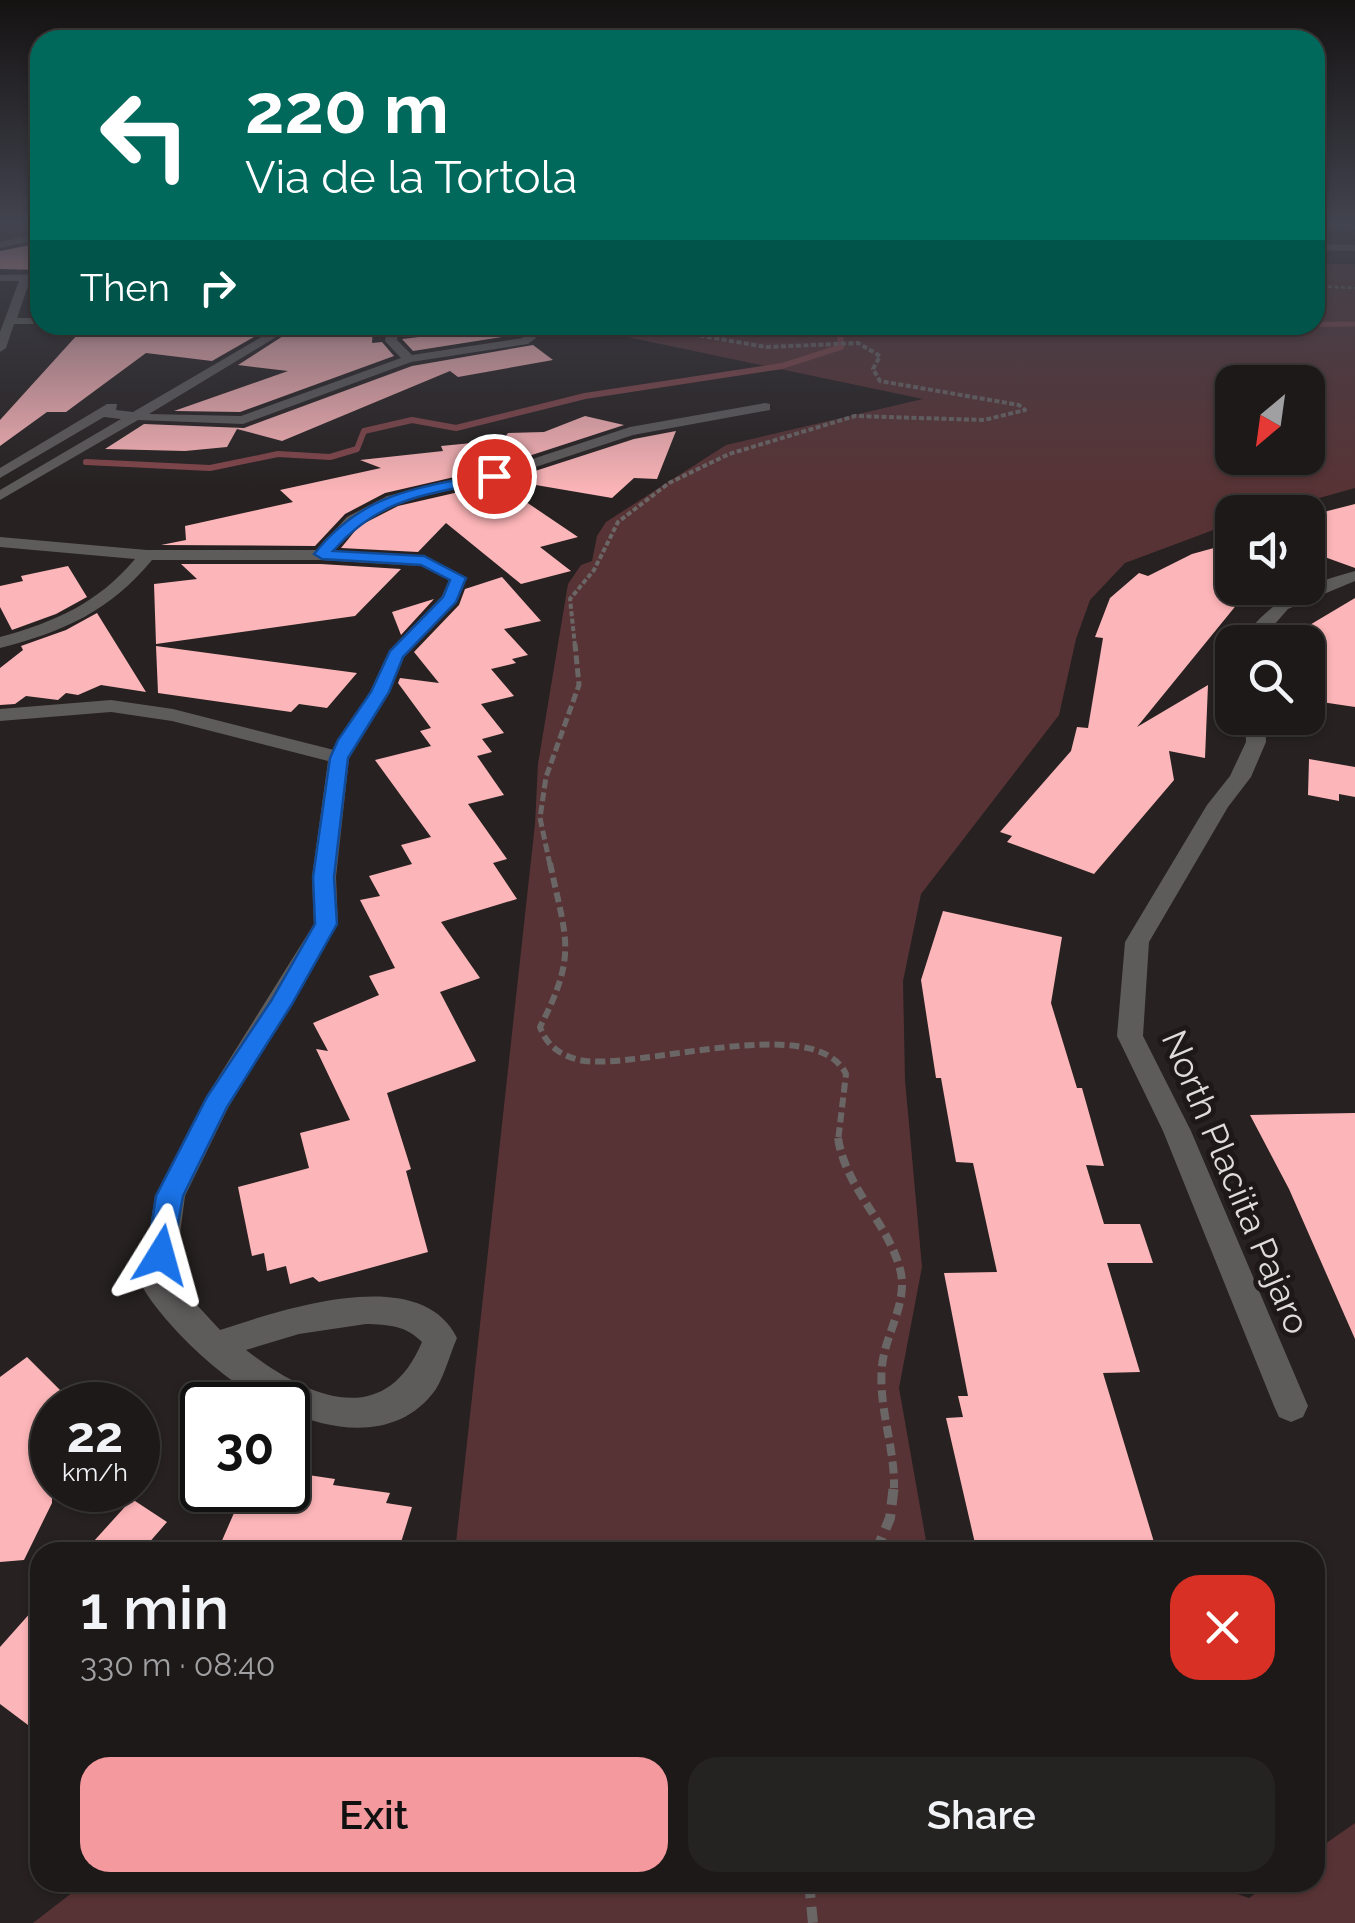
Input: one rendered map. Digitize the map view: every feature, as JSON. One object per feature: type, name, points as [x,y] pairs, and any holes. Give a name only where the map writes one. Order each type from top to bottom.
[{"type":"street","points":[[0,348],[12,313]]},
{"type":"street","points":[[9,321],[30,321]]},
{"type":"street","points":[[0,496],[272,335]]},
{"type":"street","points":[[392,335],[391,341],[409,359]]},
{"type":"street","points":[[101,413],[222,423],[243,420],[409,359],[528,341],[527,335]]},
{"type":"street","points":[[0,474],[132,396]]},
{"type":"street","points":[[322,554],[352,520],[392,499],[494,476],[630,431],[765,407]]},
{"type":"street","points":[[0,542],[147,555],[322,554],[424,561],[458,578],[450,598],[396,655],[380,692],[339,758],[324,877],[326,924],[216,1104],[170,1196],[157,1284],[214,1346],[318,1411],[364,1413],[395,1408],[416,1392],[432,1367],[440,1338],[430,1322],[394,1308],[354,1311],[269,1328],[214,1346]]},
{"type":"street","points":[[0,642],[82,618],[105,602],[147,555]]},
{"type":"street","points":[[1259,625],[1263,618],[1293,598],[1355,576]]},
{"type":"street","points":[[0,715],[111,706],[188,718],[339,758]]},
{"type":"street","name":"North Placiita Pajaro","points":[[1256,735],[1240,776],[1218,805],[1137,942],[1130,1036],[1177,1131],[1291,1406]]},
{"type":"path","points":[[690,335],[770,348],[819,342],[876,349],[880,356],[873,370],[880,381],[961,398],[1008,403],[1025,410],[953,421],[870,414],[813,428],[670,482],[610,532],[593,572],[574,592],[568,609],[578,655],[578,686],[546,777],[540,818],[568,947],[562,984],[540,1027],[545,1042],[562,1056],[585,1061],[772,1046],[821,1051],[836,1060],[846,1075],[846,1099],[837,1133],[847,1172],[891,1246],[902,1275],[882,1364],[881,1404],[894,1492],[880,1542]]},
{"type":"path","points":[[810,1892],[813,1923]]},
{"type":"shaded area","points":[[1325,313],[1355,313],[1355,488],[1325,496],[1215,495],[1215,529],[1125,563],[1090,600],[1076,639],[1059,715],[921,894],[903,981],[905,1080],[922,1267],[899,1388],[926,1542],[456,1542],[535,824],[538,764],[568,584],[581,565],[592,561],[597,536],[606,522],[726,445],[923,399],[618,335],[1325,335]]},
{"type":"shaded area","points":[[1355,1823],[1355,1923],[33,1923],[73,1892],[1232,1892],[1249,1898],[1257,1892],[1325,1892],[1325,1844]]},
{"type":"building","points":[[77,335],[258,335],[212,361],[146,353],[66,412],[47,412],[0,446],[0,420]]},
{"type":"building","points":[[284,335],[372,335],[372,343],[382,342],[394,356],[240,412],[174,411],[288,371],[238,365]]},
{"type":"building","points":[[436,335],[515,335],[413,351],[402,339]]},
{"type":"building","points":[[533,345],[553,360],[458,377],[450,371],[282,441],[237,429],[227,447],[185,451],[105,449],[144,424],[244,428],[412,366]]},
{"type":"building","points":[[585,416],[624,425],[489,469],[385,493],[345,514],[315,546],[161,545],[186,540],[185,526],[293,502],[280,490],[381,468],[360,460],[443,451],[441,446],[503,440],[508,433],[544,432]]},
{"type":"building","points":[[676,431],[657,479],[634,478],[612,498],[507,480],[634,439]]},
{"type":"building","points":[[498,483],[578,537],[540,547],[571,571],[521,584],[446,523],[418,552],[341,548],[359,526],[398,506]]},
{"type":"building","points":[[1355,504],[1355,568],[1325,557],[1325,512]]},
{"type":"building","points":[[1215,548],[1215,605],[1236,605],[1220,625],[1215,625],[1215,631],[1137,727],[1208,685],[1205,758],[1169,751],[1174,780],[1094,874],[1007,842],[1012,836],[1000,832],[1071,751],[1077,727],[1088,728],[1103,638],[1095,637],[1110,598],[1139,573],[1148,576],[1192,554]]},
{"type":"building","points":[[181,564],[321,564],[401,569],[355,616],[156,644],[154,584],[197,579]]},
{"type":"building","points":[[68,566],[87,597],[56,614],[12,630],[0,607],[0,586],[23,581],[21,576]]},
{"type":"building","points":[[502,577],[541,621],[504,629],[528,655],[512,659],[516,663],[491,669],[514,696],[481,704],[504,733],[482,739],[492,752],[477,756],[504,795],[468,804],[507,859],[493,863],[517,899],[441,922],[480,978],[440,992],[476,1061],[387,1093],[411,1169],[406,1171],[428,1252],[319,1282],[313,1277],[290,1284],[286,1266],[267,1271],[264,1253],[252,1256],[238,1187],[309,1168],[300,1133],[350,1120],[316,1049],[328,1051],[313,1023],[379,995],[369,976],[395,968],[360,900],[380,896],[369,876],[412,864],[401,845],[431,837],[375,760],[431,746],[420,731],[431,728],[398,683],[400,678],[439,683],[414,652],[459,605],[465,589]]},
{"type":"building","points":[[1355,598],[1355,707],[1325,703],[1325,625],[1310,625]]},
{"type":"building","points":[[434,599],[401,635],[392,612]]},
{"type":"building","points":[[97,613],[146,692],[101,685],[78,695],[66,693],[58,700],[26,696],[15,704],[0,705],[0,668],[23,650],[21,646],[66,630]]},
{"type":"building","points":[[156,646],[357,673],[327,708],[299,704],[291,712],[158,693]]},
{"type":"building","points":[[1309,759],[1355,767],[1355,797],[1339,794],[1339,801],[1308,795]]},
{"type":"building","points":[[943,911],[1062,937],[1051,1003],[1077,1088],[1082,1088],[1104,1166],[1086,1165],[1104,1224],[1140,1224],[1153,1263],[1107,1263],[1140,1372],[1103,1373],[1154,1542],[975,1542],[946,1418],[963,1417],[958,1396],[968,1396],[944,1273],[997,1272],[973,1163],[956,1162],[941,1078],[936,1078],[921,980]]},
{"type":"building","points":[[1355,1113],[1355,1339],[1289,1189],[1250,1115]]},
{"type":"building","points":[[27,1357],[52,1382],[30,1382],[30,1512],[48,1512],[24,1560],[0,1562],[0,1377]]},
{"type":"building","points":[[310,1475],[335,1479],[333,1485],[390,1493],[386,1503],[412,1507],[401,1542],[221,1542],[234,1512],[310,1512]]},
{"type":"building","points":[[120,1512],[152,1512],[167,1522],[150,1542],[93,1542]]},
{"type":"building","points":[[30,1613],[30,1726],[0,1704],[0,1647]]},
{"type":"waterway","points":[[1325,324],[1355,324]]},
{"type":"waterway","points":[[86,462],[210,468],[278,454],[330,457],[357,449],[364,431],[412,420],[456,428],[585,396],[782,366],[841,347],[840,335]]},
{"type":"route","points":[[161,1255],[170,1196],[216,1104],[326,924],[324,877],[339,758],[380,692],[396,655],[450,598],[458,578],[424,561],[322,554],[352,520],[392,499],[494,476]]}]
